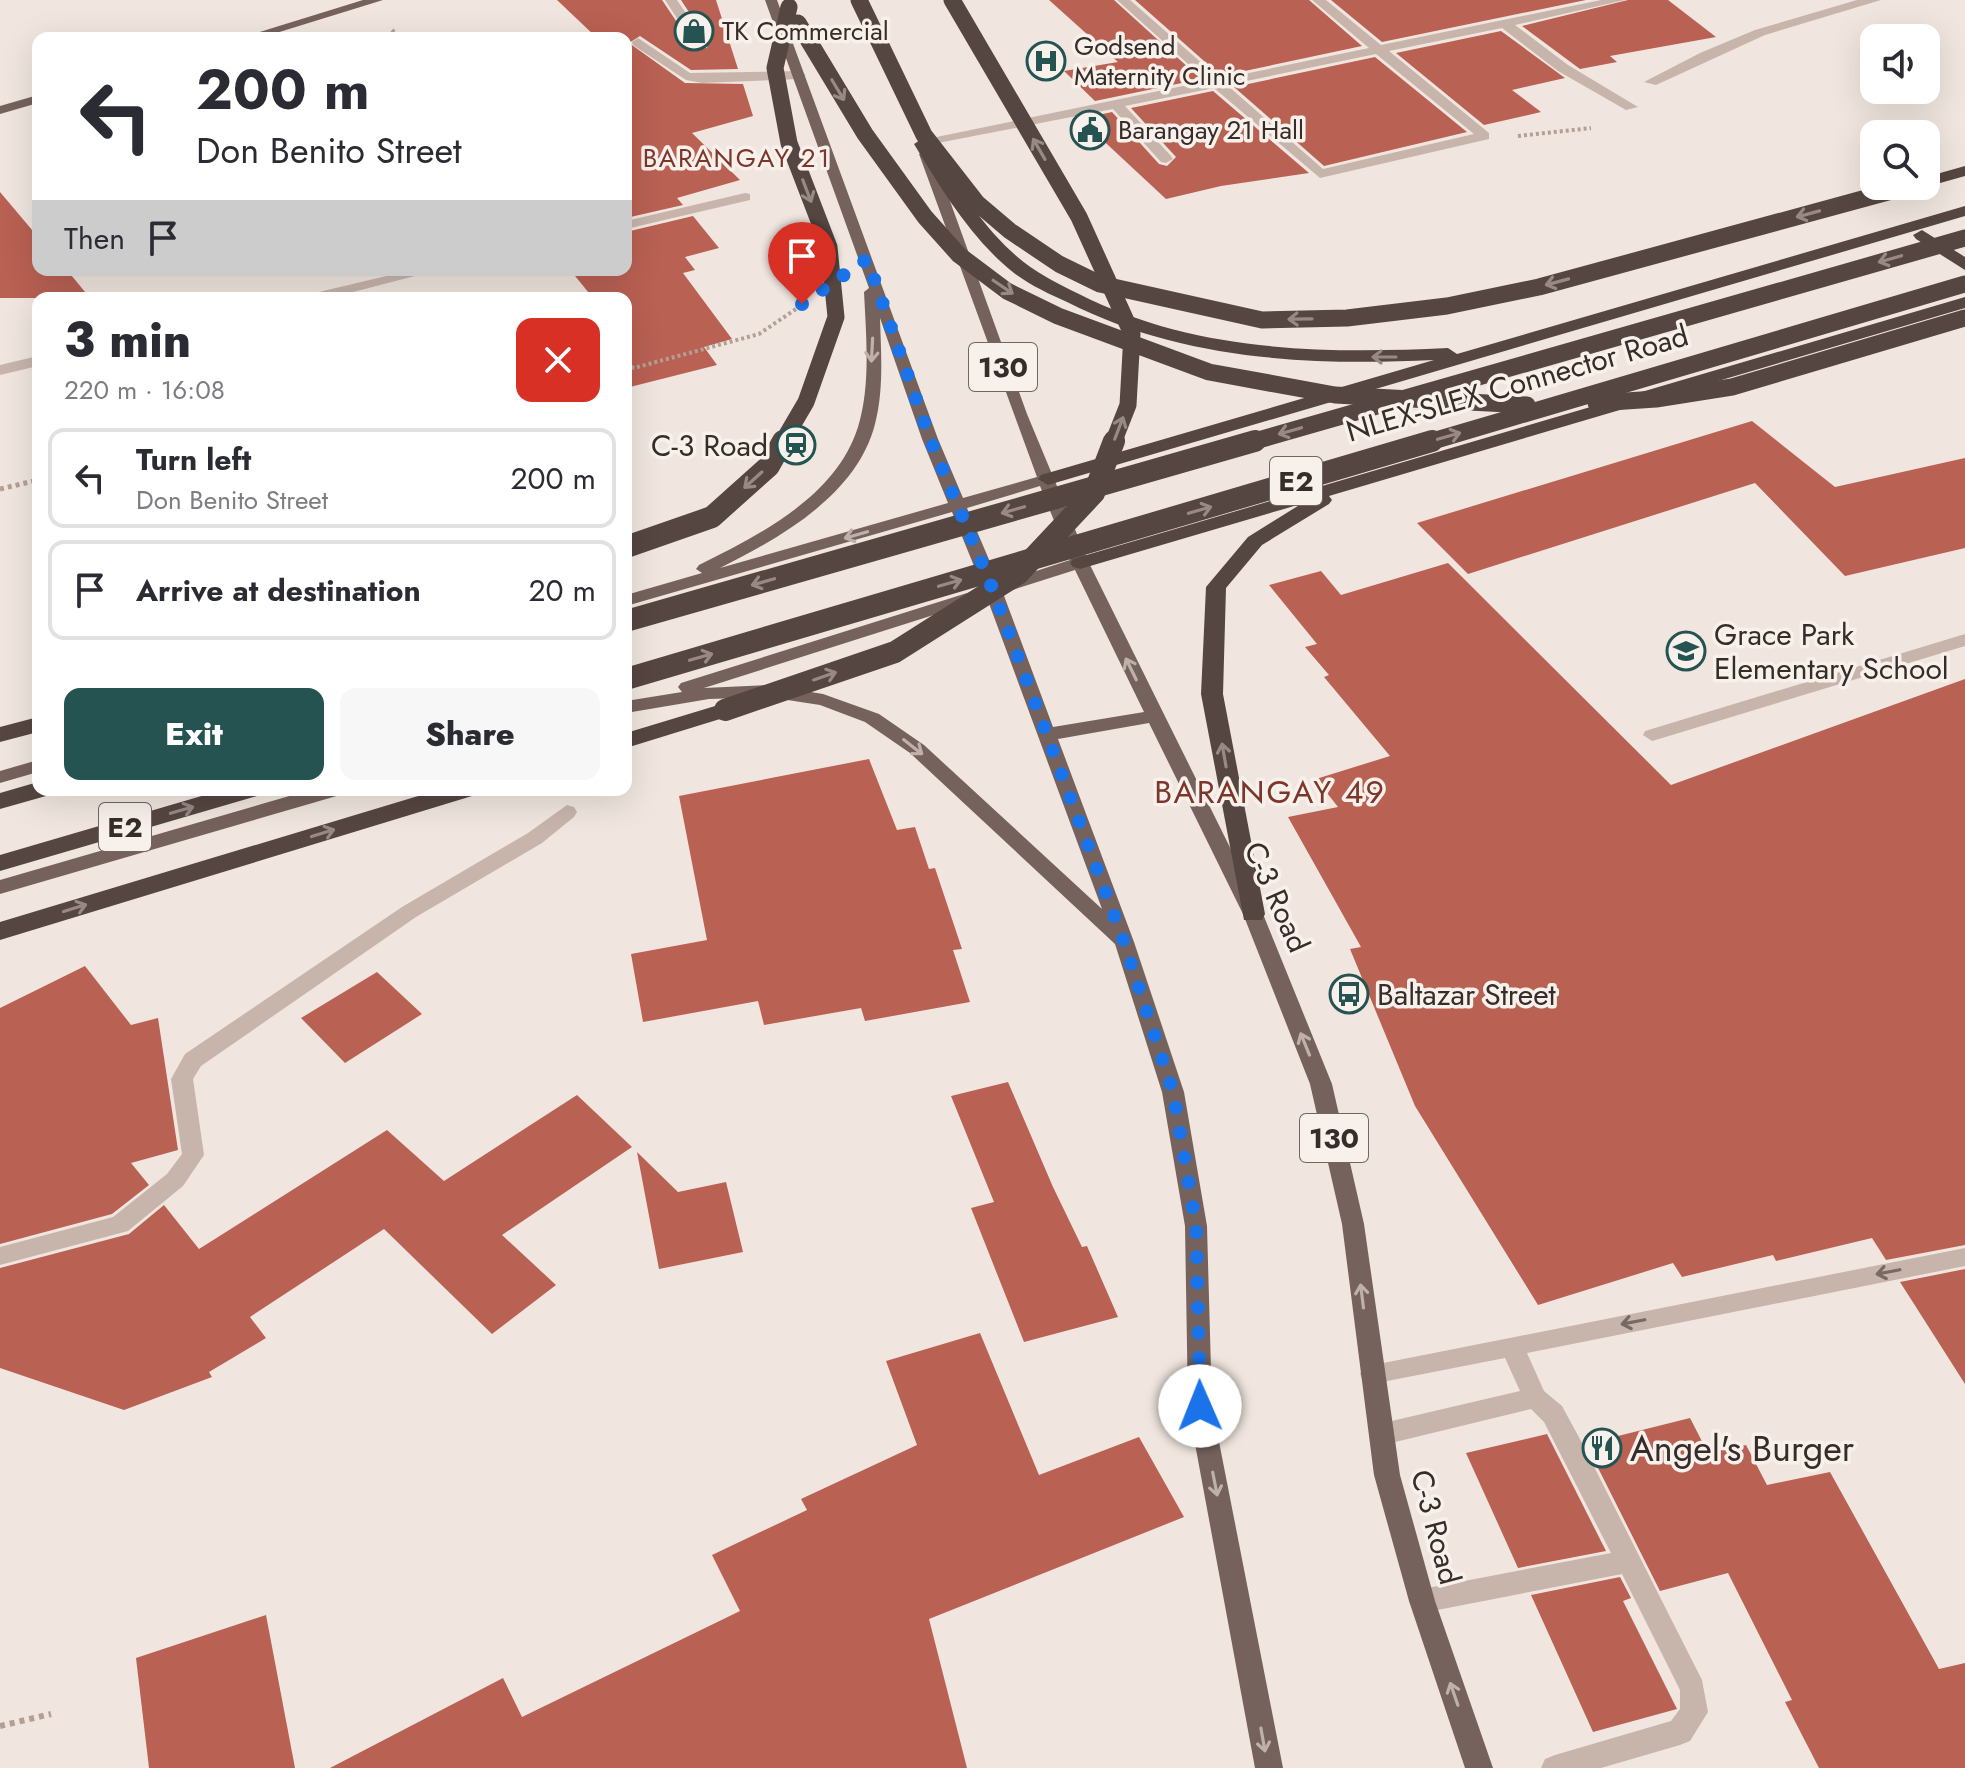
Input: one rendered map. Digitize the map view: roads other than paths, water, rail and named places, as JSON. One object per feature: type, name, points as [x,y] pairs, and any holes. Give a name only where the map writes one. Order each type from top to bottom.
[{"type":"highway","points":[[859,0],[924,135],[977,203],[1010,231],[1059,264],[1100,284],[1262,320],[1347,318],[1447,306],[1539,287],[1860,200]]},
{"type":"highway","points":[[632,739],[895,652],[1018,574],[1094,493],[1128,405],[1132,334],[1079,217],[952,0]]},
{"type":"highway","points":[[782,2],[865,134],[925,217],[959,255],[1007,291],[1058,316],[1209,372],[1335,395],[1444,403],[1544,406],[1656,399],[1732,387],[1965,318]]},
{"type":"highway","points":[[632,545],[712,517],[769,466],[806,402],[836,317],[829,247],[789,143],[775,68],[782,2]]},
{"type":"highway","points":[[922,144],[968,218],[1020,269],[1088,308],[1184,340],[1279,353],[1398,357],[1490,352]]},
{"type":"highway","points":[[1940,178],[1965,171]]},
{"type":"highway","points":[[1048,479],[1965,211]]},
{"type":"highway","points":[[1910,227],[1965,265]]},
{"type":"highway","name":"NLEX-SLEX Connector Road","points":[[632,619],[1965,238]]},
{"type":"highway","name":"NLEX-SLEX Connector Road","points":[[632,677],[1965,284]]},
{"type":"highway","points":[[1080,563],[1965,302]]},
{"type":"highway","points":[[1253,914],[1212,694],[1216,587],[1255,541],[1353,482]]},
{"type":"highway","points":[[0,735],[32,726]]},
{"type":"highway","points":[[0,801],[32,792]]},
{"type":"highway","name":"E2","points":[[0,863],[229,796]]},
{"type":"highway","points":[[0,931],[444,796]]},
{"type":"main road","points":[[267,32],[377,0]]},
{"type":"main road","name":"C-3 Road","points":[[866,0],[922,144],[1019,414],[1080,563],[1253,914],[1321,1084],[1353,1224],[1387,1475],[1422,1601],[1479,1768]]},
{"type":"main road","points":[[782,2],[799,75],[1124,942],[1173,1092],[1196,1226],[1200,1406],[1269,1768]]},
{"type":"main road","points":[[0,110],[32,101]]},
{"type":"main road","points":[[662,591],[752,546],[820,498],[863,437],[870,396],[871,272]]},
{"type":"main road","points":[[632,599],[1048,479]]},
{"type":"main road","points":[[632,704],[1080,563]]},
{"type":"main road","points":[[632,705],[709,693],[768,691],[823,700],[872,718],[917,749],[1124,942]]},
{"type":"main road","points":[[1046,735],[1153,716]]},
{"type":"main road","points":[[0,777],[32,768]]},
{"type":"main road","points":[[0,887],[312,796]]},
{"type":"street","points":[[671,0],[700,43]]},
{"type":"street","points":[[1123,0],[1320,174],[1484,136],[1318,0]]},
{"type":"street","points":[[1567,0],[1579,8]]},
{"type":"street","points":[[922,144],[1619,0]]},
{"type":"street","points":[[1651,82],[1710,51],[1766,30],[1875,0]]},
{"type":"street","points":[[1506,25],[1563,68],[1631,107]]},
{"type":"street","points":[[638,42],[686,76],[702,79],[799,75]]},
{"type":"street","points":[[1115,103],[1166,159]]},
{"type":"street","points":[[632,224],[745,197]]},
{"type":"street","points":[[337,292],[405,276]]},
{"type":"street","points":[[0,370],[32,362]]},
{"type":"street","points":[[1652,735],[1965,640]]},
{"type":"street","points":[[0,1256],[120,1224],[175,1180],[193,1155],[182,1079],[193,1060],[409,912],[535,838],[567,812]]},
{"type":"street","points":[[1372,1374],[1965,1257]]},
{"type":"street","points":[[1512,1346],[1535,1398],[1553,1414],[1693,1689],[1694,1712],[1680,1732],[1555,1768]]},
{"type":"street","points":[[1383,1434],[1535,1398]]},
{"type":"street","points":[[1422,1601],[1629,1561]]},
{"type":"place","name":"TK Commercial","points":[[694,31]]},
{"type":"place","name":"Godsend Maternity Clinic","points":[[1046,61]]},
{"type":"place","name":"Barangay 21 Hall","points":[[1090,130]]},
{"type":"place","name":"C-3 Road","points":[[796,445]]},
{"type":"place","name":"Grace Park Elementary School","points":[[1686,651]]},
{"type":"place","name":"Baltazar Street","points":[[1349,994]]},
{"type":"place","name":"Angel's Burger","points":[[1602,1448]]},
{"type":"district","name":"BARANGAY 21","points":[[737,158]]},
{"type":"district","name":"BARANGAY 49","points":[[1270,792]]}]
